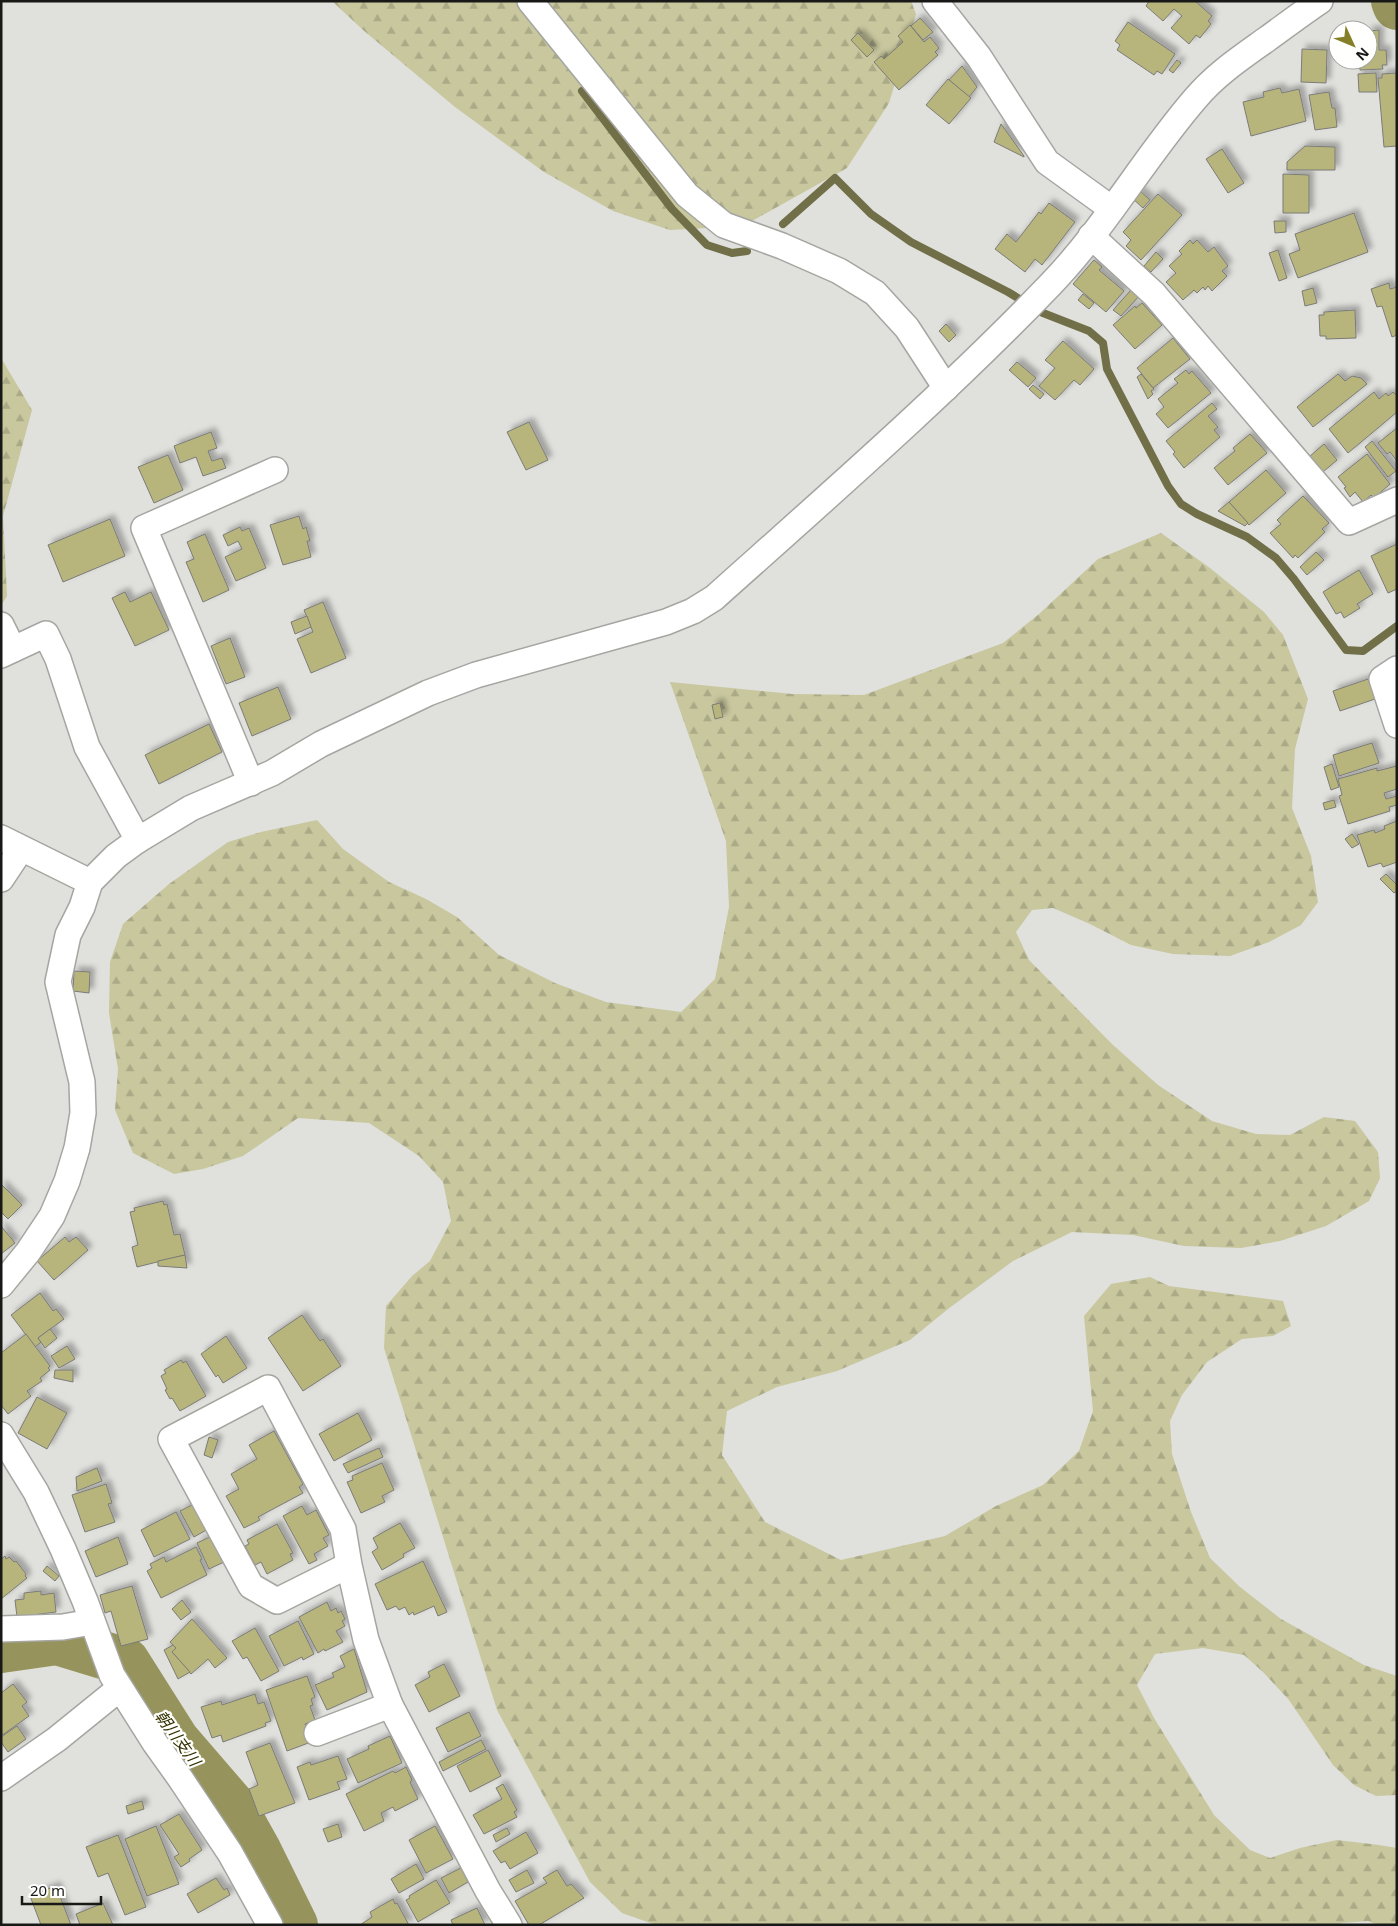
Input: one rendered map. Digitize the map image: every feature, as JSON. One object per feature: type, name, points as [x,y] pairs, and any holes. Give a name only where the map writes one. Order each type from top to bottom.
[{"type":"street","points":[[530,1],[687,195],[724,224],[840,271],[875,293],[907,328],[946,388]]},
{"type":"street","points":[[935,1],[979,57],[1047,162],[1112,209]]},
{"type":"street","points":[[1,1285],[28,1252],[52,1216],[67,1180],[77,1148],[83,1113],[82,1082],[58,982],[68,935],[90,882],[116,856],[138,840],[191,808],[251,783],[321,744],[428,693],[476,675],[649,627],[693,611],[714,598],[848,479],[946,388],[1039,295],[1091,236],[1166,134],[1195,98],[1218,74],[1320,1]]},
{"type":"street","points":[[1091,236],[1154,294],[1349,522],[1397,500]]},
{"type":"street","points":[[251,783],[144,528],[275,470]]},
{"type":"street","points":[[1,625],[7,652],[46,634],[58,659],[88,748],[138,840]]},
{"type":"street","points":[[1397,670],[1382,679],[1397,725]]},
{"type":"street","points":[[1,879],[11,843],[90,882]]},
{"type":"street","points":[[349,1565],[277,1601],[251,1586],[171,1439],[268,1388],[343,1529],[366,1640],[390,1705],[488,1891],[509,1925]]},
{"type":"street","points":[[1,1435],[36,1492],[66,1557],[116,1681],[155,1744],[180,1778],[230,1854],[270,1925]]},
{"type":"street","points":[[1,1629],[62,1627],[96,1631]]},
{"type":"street","points":[[1,1778],[57,1739],[116,1681]]},
{"type":"street","points":[[317,1734],[390,1705]]},
{"type":"green space","points":[[332,1],[911,1],[916,14],[889,103],[847,168],[743,226],[670,230],[613,211],[544,172],[455,107],[363,30]]},
{"type":"green space","points":[[1,358],[32,410],[3,516],[7,596],[1,606]]},
{"type":"green space","points":[[1161,533],[1210,568],[1264,612],[1283,635],[1308,699],[1295,749],[1292,808],[1311,856],[1318,902],[1301,925],[1269,942],[1230,956],[1173,954],[1131,945],[1053,908],[1032,910],[1016,932],[1029,960],[1113,1045],[1158,1085],[1212,1121],[1256,1134],[1290,1135],[1324,1117],[1355,1121],[1378,1152],[1380,1178],[1369,1201],[1326,1226],[1280,1241],[1241,1248],[1184,1246],[1133,1235],[1072,1232],[1013,1261],[910,1340],[837,1371],[777,1387],[727,1411],[722,1455],[765,1522],[841,1560],[945,1536],[996,1506],[1043,1485],[1079,1451],[1093,1411],[1084,1316],[1111,1284],[1150,1277],[1169,1286],[1283,1301],[1291,1326],[1273,1336],[1242,1339],[1207,1362],[1182,1395],[1170,1421],[1172,1454],[1191,1512],[1210,1558],[1240,1587],[1281,1619],[1364,1665],[1397,1676],[1397,1795],[1376,1796],[1354,1785],[1333,1765],[1289,1700],[1244,1655],[1203,1648],[1155,1654],[1137,1685],[1154,1718],[1214,1815],[1250,1850],[1270,1858],[1300,1848],[1337,1840],[1397,1848],[1397,1925],[1378,1925],[1368,1921],[1341,1923],[1339,1925],[656,1925],[622,1913],[590,1882],[497,1710],[384,1348],[386,1306],[412,1276],[430,1261],[451,1221],[443,1182],[419,1156],[369,1123],[298,1118],[243,1156],[203,1169],[174,1174],[133,1153],[115,1110],[118,1069],[109,1013],[110,962],[123,924],[169,884],[228,842],[261,832],[317,820],[343,849],[389,882],[426,899],[457,917],[499,955],[555,983],[606,1002],[681,1012],[715,979],[729,907],[726,841],[670,682],[792,694],[864,695],[1003,643],[1039,614],[1098,559]]},
{"type":"building","points":[[1149,1],[1195,1],[1212,16],[1208,21],[1211,24],[1200,38],[1196,35],[1189,44],[1171,28],[1182,16],[1174,9],[1163,21],[1146,6]]},
{"type":"building","points":[[920,18],[933,32],[923,40],[911,26]]},
{"type":"building","points":[[1128,22],[1175,54],[1162,74],[1157,71],[1154,75],[1117,50],[1120,45],[1115,41]]},
{"type":"building","points":[[910,25],[924,42],[930,37],[939,48],[935,52],[938,55],[899,90],[874,62],[881,56],[884,59],[903,42],[898,36]]},
{"type":"building","points":[[1378,30],[1379,50],[1386,50],[1387,65],[1382,65],[1383,69],[1378,69]]},
{"type":"building","points":[[858,33],[874,50],[867,57],[851,40]]},
{"type":"building","points":[[1302,49],[1327,50],[1326,83],[1301,82]]},
{"type":"building","points":[[1177,60],[1181,63],[1173,73],[1169,70]]},
{"type":"building","points":[[962,66],[977,87],[969,97],[949,80]]},
{"type":"building","points":[[1376,73],[1377,92],[1359,92],[1358,74]]},
{"type":"building","points":[[1396,73],[1397,146],[1384,147],[1378,78],[1382,78],[1382,74]]},
{"type":"building","points":[[948,79],[971,98],[949,124],[926,105]]},
{"type":"building","points":[[1280,88],[1282,93],[1299,89],[1306,121],[1251,136],[1243,102],[1264,97],[1263,92]]},
{"type":"building","points":[[1329,92],[1332,108],[1335,108],[1337,127],[1315,130],[1309,95]]},
{"type":"building","points":[[1001,124],[1024,156],[1024,157],[994,142]]},
{"type":"building","points":[[1305,146],[1335,147],[1335,170],[1287,170],[1287,162]]},
{"type":"building","points":[[1222,149],[1244,183],[1228,193],[1206,159]]},
{"type":"building","points":[[1283,174],[1309,175],[1309,213],[1283,213]]},
{"type":"building","points":[[1139,190],[1150,200],[1143,208],[1132,198]]},
{"type":"building","points":[[1158,194],[1182,215],[1141,260],[1126,246],[1131,240],[1123,232]]},
{"type":"building","points":[[1049,203],[1075,222],[1042,265],[1035,259],[1025,272],[995,249],[1007,234],[1016,242],[1039,212],[1041,214]]},
{"type":"building","points":[[1354,213],[1368,252],[1298,278],[1289,254],[1300,250],[1295,234]]},
{"type":"building","points":[[1274,221],[1286,221],[1286,232],[1275,233]]},
{"type":"building","points":[[1190,240],[1193,244],[1197,240],[1208,252],[1214,247],[1228,266],[1222,271],[1227,276],[1212,291],[1208,286],[1205,290],[1203,287],[1197,293],[1194,290],[1183,300],[1166,282],[1176,273],[1169,266],[1182,254],[1179,251]]},
{"type":"building","points":[[1278,250],[1287,278],[1279,281],[1269,253]]},
{"type":"building","points":[[1156,252],[1163,259],[1151,272],[1144,266]]},
{"type":"building","points":[[1094,260],[1102,267],[1099,270],[1124,291],[1106,312],[1073,284]]},
{"type":"building","points":[[1389,283],[1390,289],[1397,287],[1397,335],[1392,337],[1382,306],[1377,307],[1371,289]]},
{"type":"building","points":[[1313,288],[1317,303],[1305,306],[1302,291]]},
{"type":"building","points":[[1131,290],[1139,296],[1121,316],[1113,310]]},
{"type":"building","points":[[1083,294],[1094,303],[1089,309],[1078,300]]},
{"type":"building","points":[[1142,303],[1162,325],[1135,349],[1113,325],[1135,306],[1136,308]]},
{"type":"building","points":[[1355,310],[1356,338],[1326,339],[1326,336],[1320,336],[1319,315],[1324,315],[1324,312]]},
{"type":"building","points":[[946,324],[956,335],[949,342],[939,331]]},
{"type":"building","points":[[1173,338],[1190,359],[1153,388],[1137,368]]},
{"type":"building","points":[[1063,341],[1094,369],[1080,385],[1074,380],[1055,400],[1039,386],[1055,368],[1045,360]]},
{"type":"building","points":[[1017,362],[1036,378],[1028,387],[1009,370]]},
{"type":"building","points":[[1186,370],[1189,374],[1192,371],[1211,393],[1168,428],[1156,414],[1164,407],[1158,399],[1178,383],[1174,379]]},
{"type":"building","points":[[1141,374],[1154,389],[1151,391],[1153,394],[1148,399],[1137,377]]},
{"type":"building","points":[[1338,374],[1345,381],[1352,376],[1361,378],[1367,384],[1313,427],[1297,407]]},
{"type":"building","points":[[1033,385],[1044,394],[1040,399],[1029,389]]},
{"type":"building","points":[[1374,392],[1379,399],[1386,393],[1388,396],[1393,392],[1397,396],[1397,412],[1348,453],[1329,429]]},
{"type":"building","points":[[1212,403],[1217,409],[1208,416],[1218,427],[1214,430],[1220,437],[1184,468],[1166,441]]},
{"type":"building","points":[[529,422],[548,460],[526,470],[507,432]]},
{"type":"building","points":[[1397,428],[1397,461],[1390,452],[1387,454],[1378,443]]},
{"type":"building","points":[[211,432],[217,448],[208,451],[212,461],[222,458],[226,468],[203,476],[196,457],[180,463],[174,446]]},
{"type":"building","points":[[1250,434],[1267,453],[1228,485],[1214,468],[1235,451],[1233,448]]},
{"type":"building","points":[[1372,441],[1396,471],[1388,477],[1365,447]]},
{"type":"building","points":[[1324,444],[1337,460],[1323,472],[1310,456]]},
{"type":"building","points":[[1367,454],[1390,484],[1374,498],[1371,495],[1363,502],[1355,492],[1350,497],[1344,488],[1346,487],[1338,477]]},
{"type":"building","points":[[168,455],[183,490],[154,503],[138,467]]},
{"type":"building","points":[[1266,470],[1286,493],[1249,525],[1229,502]]},
{"type":"building","points":[[1303,496],[1329,523],[1322,529],[1325,532],[1298,558],[1295,555],[1293,558],[1270,533],[1281,524],[1277,520]]},
{"type":"building","points":[[1229,502],[1248,523],[1245,526],[1218,511]]},
{"type":"building","points":[[299,516],[303,529],[306,527],[310,541],[307,541],[311,557],[283,565],[270,525]]},
{"type":"building","points":[[110,519],[125,556],[63,582],[48,545]]},
{"type":"building","points":[[240,527],[242,531],[249,528],[266,568],[236,581],[225,557],[242,549],[238,541],[228,546],[223,535]]},
{"type":"building","points":[[205,534],[229,590],[203,602],[186,562],[194,559],[187,542]]},
{"type":"building","points":[[1397,544],[1397,589],[1388,593],[1371,556]]},
{"type":"building","points":[[1316,552],[1324,560],[1307,575],[1300,567]]},
{"type":"building","points":[[1359,570],[1373,594],[1357,604],[1360,608],[1344,618],[1341,612],[1336,614],[1323,592]]},
{"type":"building","points":[[125,592],[130,602],[151,592],[169,630],[135,646],[112,598]]},
{"type":"building","points":[[323,602],[346,658],[311,673],[297,639],[313,632],[304,610]]},
{"type":"building","points":[[307,616],[311,627],[295,634],[291,622]]},
{"type":"building","points":[[230,638],[245,677],[226,684],[211,646]]},
{"type":"building","points":[[1368,679],[1375,699],[1340,711],[1333,691]]},
{"type":"building","points":[[278,687],[291,719],[252,736],[239,703]]},
{"type":"building","points":[[720,703],[723,717],[715,719],[712,705]]},
{"type":"building","points":[[209,724],[222,752],[159,784],[145,755]]},
{"type":"building","points":[[1372,743],[1379,763],[1339,776],[1333,755]]},
{"type":"building","points":[[1332,764],[1339,787],[1331,790],[1324,767]]},
{"type":"building","points":[[1397,766],[1397,789],[1384,793],[1386,799],[1397,796],[1397,805],[1389,807],[1390,811],[1348,824],[1339,796],[1342,795],[1338,779],[1377,768],[1377,771]]},
{"type":"building","points":[[1334,800],[1336,807],[1325,810],[1323,803]]},
{"type":"building","points":[[1397,821],[1397,862],[1383,867],[1381,863],[1368,867],[1357,835],[1374,830],[1375,833],[1385,829],[1384,826]]},
{"type":"building","points":[[1352,834],[1359,844],[1352,848],[1345,839]]},
{"type":"building","points":[[1386,874],[1397,885],[1397,891],[1394,893],[1380,879]]},
{"type":"building","points":[[74,971],[90,972],[89,993],[73,991]]},
{"type":"building","points":[[1,1184],[22,1205],[8,1219],[1,1212]]},
{"type":"building","points":[[163,1201],[164,1205],[167,1204],[174,1235],[180,1234],[185,1255],[137,1267],[132,1247],[138,1245],[130,1212],[135,1211],[134,1208]]},
{"type":"building","points":[[1,1226],[15,1243],[1,1254]]},
{"type":"building","points":[[65,1237],[69,1242],[76,1237],[88,1250],[54,1280],[37,1261]]},
{"type":"building","points":[[185,1255],[187,1268],[158,1266],[158,1261]]},
{"type":"building","points":[[40,1293],[53,1311],[56,1309],[64,1319],[38,1338],[41,1342],[35,1347],[11,1315]]},
{"type":"building","points":[[302,1315],[320,1341],[323,1339],[341,1366],[303,1391],[268,1338]]},
{"type":"building","points":[[50,1329],[57,1338],[45,1348],[38,1338]]},
{"type":"building","points":[[26,1334],[50,1366],[48,1368],[50,1370],[40,1378],[42,1381],[27,1391],[31,1396],[8,1414],[1,1405],[1,1353]]},
{"type":"building","points":[[226,1336],[247,1368],[223,1383],[218,1375],[216,1377],[201,1354]]},
{"type":"building","points":[[67,1346],[75,1359],[59,1368],[51,1356]]},
{"type":"building","points":[[181,1360],[183,1363],[186,1361],[206,1396],[180,1411],[165,1390],[167,1389],[161,1376],[166,1373],[164,1370]]},
{"type":"building","points":[[55,1370],[73,1370],[73,1382],[54,1378]]},
{"type":"building","points":[[37,1397],[67,1413],[47,1449],[18,1433]]},
{"type":"building","points":[[358,1413],[372,1440],[334,1461],[319,1434]]},
{"type":"building","points":[[274,1431],[303,1484],[299,1487],[303,1493],[258,1517],[260,1520],[244,1528],[226,1496],[239,1489],[231,1474],[257,1459],[249,1445]]},
{"type":"building","points":[[209,1437],[218,1440],[212,1458],[204,1455]]},
{"type":"building","points":[[379,1448],[383,1457],[348,1473],[343,1464]]},
{"type":"building","points":[[382,1463],[394,1490],[382,1496],[385,1502],[361,1513],[347,1482],[353,1480],[352,1476]]},
{"type":"building","points":[[97,1468],[102,1481],[77,1491],[76,1477]]},
{"type":"building","points":[[106,1484],[112,1503],[108,1504],[115,1522],[85,1532],[72,1495]]},
{"type":"building","points":[[194,1504],[208,1529],[194,1537],[180,1511]]},
{"type":"building","points":[[302,1506],[307,1515],[316,1510],[329,1535],[323,1538],[328,1546],[314,1554],[317,1560],[309,1564],[283,1516]]},
{"type":"building","points":[[176,1512],[190,1539],[154,1557],[141,1530]]},
{"type":"building","points":[[400,1523],[415,1548],[403,1554],[404,1557],[382,1570],[372,1552],[378,1548],[373,1538]]},
{"type":"building","points":[[277,1524],[293,1553],[290,1554],[293,1560],[267,1574],[261,1562],[255,1565],[245,1546],[249,1544],[247,1540]]},
{"type":"building","points":[[212,1536],[224,1562],[209,1569],[197,1543]]},
{"type":"building","points":[[118,1537],[128,1564],[96,1577],[85,1551]]},
{"type":"building","points":[[196,1547],[207,1575],[161,1598],[147,1571],[152,1568],[150,1564],[164,1557],[166,1562]]},
{"type":"building","points":[[5,1556],[6,1559],[9,1557],[14,1562],[16,1561],[27,1578],[1,1599],[1,1559]]},
{"type":"building","points":[[423,1561],[447,1612],[438,1616],[434,1606],[414,1615],[413,1612],[409,1615],[405,1607],[399,1610],[396,1606],[387,1610],[375,1584]]},
{"type":"building","points":[[47,1566],[59,1576],[55,1581],[43,1571]]},
{"type":"building","points":[[132,1586],[148,1639],[121,1646],[111,1611],[105,1613],[100,1595]]},
{"type":"building","points":[[41,1591],[41,1595],[54,1593],[56,1612],[17,1617],[15,1600],[24,1599],[24,1593]]},
{"type":"building","points":[[182,1600],[191,1612],[181,1620],[172,1609]]},
{"type":"building","points":[[327,1602],[331,1611],[336,1608],[338,1613],[341,1611],[345,1619],[342,1621],[345,1626],[336,1631],[343,1642],[318,1653],[299,1617]]},
{"type":"building","points":[[192,1619],[227,1658],[215,1668],[208,1659],[191,1674],[172,1652],[176,1648],[170,1642]]},
{"type":"building","points":[[298,1621],[314,1654],[303,1660],[302,1657],[284,1666],[269,1636]]},
{"type":"building","points":[[255,1628],[279,1671],[261,1681],[247,1657],[243,1659],[232,1641]]},
{"type":"building","points":[[173,1645],[176,1648],[172,1652],[190,1672],[178,1679],[164,1650]]},
{"type":"building","points":[[354,1649],[367,1692],[327,1710],[315,1685],[334,1677],[332,1673],[345,1667],[340,1656]]},
{"type":"building","points":[[444,1664],[460,1696],[429,1712],[415,1685],[430,1677],[428,1672]]},
{"type":"building","points":[[307,1676],[315,1697],[311,1699],[313,1705],[310,1706],[315,1720],[305,1724],[311,1742],[287,1751],[266,1690]]},
{"type":"building","points":[[13,1684],[27,1702],[22,1706],[29,1716],[1,1736],[1,1693]]},
{"type":"building","points":[[255,1694],[258,1704],[264,1702],[271,1721],[265,1723],[266,1726],[223,1742],[221,1735],[212,1738],[201,1707],[221,1701],[222,1705]]},
{"type":"building","points":[[469,1712],[481,1736],[448,1752],[436,1728]]},
{"type":"building","points":[[17,1726],[26,1739],[8,1752],[1,1742],[1,1737]]},
{"type":"building","points":[[390,1736],[402,1763],[358,1783],[347,1759],[369,1749],[368,1746]]},
{"type":"building","points":[[481,1740],[486,1749],[443,1771],[439,1762]]},
{"type":"building","points":[[270,1743],[295,1803],[259,1816],[249,1789],[258,1785],[246,1752]]},
{"type":"building","points":[[488,1750],[501,1776],[470,1792],[457,1766]]},
{"type":"building","points":[[338,1756],[347,1779],[337,1782],[340,1789],[309,1800],[297,1767],[310,1762],[311,1765]]},
{"type":"building","points":[[406,1767],[412,1780],[410,1782],[418,1799],[395,1811],[393,1807],[381,1813],[384,1821],[364,1831],[346,1794],[393,1771],[395,1773]]},
{"type":"building","points":[[503,1784],[517,1810],[514,1812],[517,1817],[484,1834],[473,1815],[502,1799],[496,1788]]},
{"type":"building","points":[[142,1801],[144,1809],[128,1814],[126,1806]]},
{"type":"building","points":[[179,1814],[202,1850],[181,1867],[174,1857],[179,1854],[160,1825]]},
{"type":"building","points":[[338,1824],[342,1837],[328,1842],[323,1829]]},
{"type":"building","points":[[156,1826],[179,1884],[147,1896],[125,1839]]},
{"type":"building","points":[[435,1826],[453,1859],[426,1873],[409,1840]]},
{"type":"building","points":[[507,1828],[510,1834],[496,1842],[493,1835]]},
{"type":"building","points":[[526,1832],[538,1853],[510,1869],[505,1861],[501,1863],[493,1851]]},
{"type":"building","points":[[118,1835],[146,1907],[125,1915],[108,1873],[98,1877],[86,1847]]},
{"type":"building","points":[[416,1864],[424,1879],[399,1893],[391,1879]]},
{"type":"building","points":[[461,1868],[468,1882],[449,1893],[441,1878]]},
{"type":"building","points":[[527,1870],[534,1883],[516,1892],[509,1880]]},
{"type":"building","points":[[557,1870],[567,1886],[571,1884],[584,1898],[539,1925],[529,1925],[515,1901],[547,1883],[543,1878]]},
{"type":"building","points":[[216,1878],[224,1890],[227,1888],[230,1895],[198,1913],[187,1894]]},
{"type":"building","points":[[436,1880],[450,1903],[418,1922],[406,1900],[410,1898],[409,1896]]},
{"type":"building","points":[[56,1886],[71,1925],[41,1925],[30,1896]]},
{"type":"building","points":[[393,1899],[409,1925],[360,1925],[372,1917],[370,1912]]},
{"type":"building","points":[[103,1903],[113,1925],[80,1925],[76,1914]]},
{"type":"building","points":[[477,1908],[485,1925],[453,1925],[451,1920]]},
{"type":"waterway","points":[[1395,1],[1397,6]]},
{"type":"waterway","points":[[582,91],[672,209],[707,245],[732,253],[747,251]]},
{"type":"waterway","points":[[783,224],[835,178],[871,214],[911,242],[1008,292],[1043,313],[1089,331],[1103,343],[1107,369],[1168,486],[1181,504],[1197,514],[1247,537],[1276,558],[1294,579],[1346,650],[1363,651],[1397,626]]},
{"type":"waterway","name":"朝川支川","points":[[1,1649],[57,1641],[126,1662],[176,1741],[233,1807],[258,1852],[294,1925]]}]
